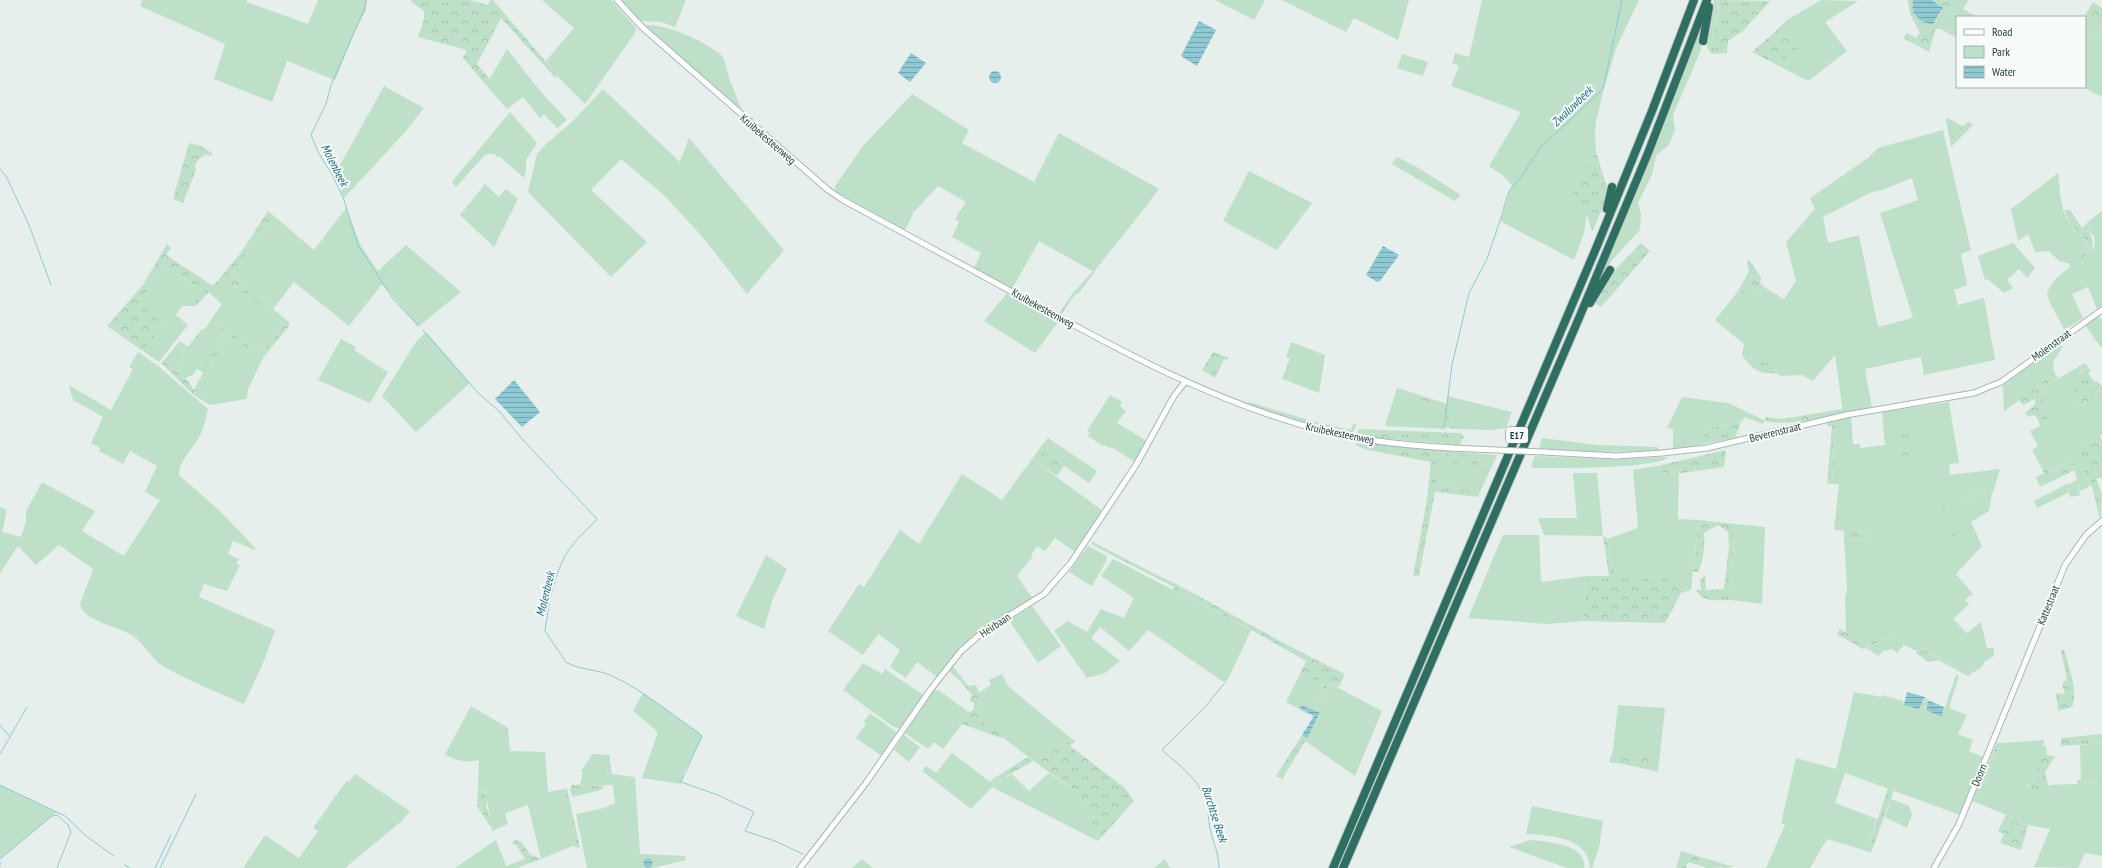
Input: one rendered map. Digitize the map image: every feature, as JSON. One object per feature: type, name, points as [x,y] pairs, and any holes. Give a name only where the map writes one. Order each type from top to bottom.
[{"type":"highway","name":"E17","points":[[1333,868],[1597,246],[1652,111],[1694,0]]},
{"type":"highway","name":"E17","points":[[1343,868],[1579,318],[1648,153],[1706,0]]},
{"type":"highway","points":[[1702,41],[1711,0]]},
{"type":"highway","points":[[1597,246],[1612,187]]},
{"type":"highway","points":[[1579,318],[1610,270]]},
{"type":"street","name":"Kruibekesteenweg","points":[[617,0],[642,27],[818,182],[843,200],[1067,322],[1185,382],[1287,420],[1320,430],[1389,443],[1473,450],[1544,452]]},
{"type":"street","name":"Molenstraat","points":[[2001,382],[2102,310]]},
{"type":"street","name":"Heirbaan","points":[[800,868],[866,783],[931,689],[961,651],[983,632],[1044,594],[1063,573],[1136,465],[1174,396],[1185,382]]},
{"type":"street","name":"Beverenstraat","points":[[1544,452],[1616,456],[1662,454],[1708,448],[1846,415],[1974,393],[2001,382]]},
{"type":"street","name":"Kattestraat","points":[[2010,700],[2065,565],[2086,535],[2102,521]]},
{"type":"street","name":"Doorn","points":[[1934,868],[1959,824],[2010,700]]},
{"type":"green space","points":[[142,0],[247,0],[247,2],[308,24],[318,0],[367,0],[366,10],[357,27],[335,80],[287,61],[272,102],[214,79],[225,44],[140,6]]},
{"type":"green space","points":[[412,0],[470,0],[488,5],[490,0],[493,0],[553,70],[551,73],[501,18],[477,64],[491,81],[486,85],[463,58],[467,50],[418,37],[424,19],[424,11],[411,2]]},
{"type":"green space","points":[[542,0],[611,0],[636,28],[635,33],[585,104],[557,76],[555,78],[551,73],[553,70],[546,61],[574,28]]},
{"type":"green space","points":[[622,0],[686,0],[675,27],[661,22],[641,21]]},
{"type":"green space","points":[[1215,0],[1265,0],[1254,20]]},
{"type":"green space","points":[[1282,0],[1409,0],[1398,40],[1354,18],[1346,32]]},
{"type":"green space","points":[[1482,0],[1639,0],[1616,48],[1603,92],[1596,121],[1593,158],[1583,175],[1587,214],[1584,233],[1574,260],[1500,221],[1512,185],[1501,174],[1489,166],[1521,112],[1451,86],[1459,66],[1452,63],[1455,53],[1469,57]]},
{"type":"green space","points":[[1714,0],[1717,0],[1720,9],[1709,51],[1705,41]]},
{"type":"green space","points":[[1717,0],[1770,1],[1744,30],[1728,41],[1727,53],[1712,54],[1709,51],[1720,9]]},
{"type":"green space","points":[[1821,0],[1858,1],[1825,22],[1847,51],[1808,81],[1777,65],[1797,49],[1778,29],[1787,20]]},
{"type":"green space","points":[[1908,0],[1913,0],[1917,14],[1921,20],[1928,24],[1936,21],[1942,11],[1939,4],[1932,0],[1944,0],[1956,5],[1953,12],[1947,9],[1939,28],[1935,30],[1929,52],[1903,38],[1907,33],[1916,38],[1920,33],[1910,14]]},
{"type":"green space","points":[[1944,0],[1969,0],[1963,9],[1975,16],[1956,16],[1956,37],[1939,28],[1947,9],[1956,5]]},
{"type":"green space","points":[[2093,2],[2102,8],[2102,28],[2086,18],[2085,16]]},
{"type":"green space","points":[[2086,18],[2102,28],[2098,36],[2086,31]]},
{"type":"green space","points":[[645,25],[654,25],[674,30],[704,43],[720,54],[724,59],[729,78],[742,111]]},
{"type":"green space","points":[[1702,27],[1701,50],[1673,115],[1675,130],[1669,145],[1656,156],[1652,175],[1638,203],[1641,214],[1640,230],[1612,260],[1601,278],[1647,168]]},
{"type":"green space","points":[[1778,29],[1798,49],[1777,65],[1752,52]]},
{"type":"green space","points":[[2102,29],[2102,45],[2086,36],[2086,31],[2098,36]]},
{"type":"green space","points":[[2086,36],[2102,45],[2102,97],[2085,88]]},
{"type":"green space","points":[[507,49],[541,92],[567,120],[557,128],[544,114],[540,118],[523,97],[507,109],[486,85]]},
{"type":"green space","points":[[1402,54],[1428,62],[1423,76],[1397,68]]},
{"type":"green space","points":[[384,86],[424,108],[406,131],[344,198],[334,176]]},
{"type":"green space","points":[[603,89],[680,162],[689,138],[784,250],[747,294],[705,240],[665,196],[621,159],[591,190],[647,242],[611,277],[528,192],[537,154],[546,144],[573,121]]},
{"type":"green space","points":[[912,94],[969,130],[962,143],[1034,182],[1059,133],[1159,189],[1094,272],[1039,241],[1012,289],[974,268],[981,253],[952,237],[959,222],[955,219],[966,202],[938,186],[912,214],[913,215],[905,230],[836,192],[835,186],[863,146]]},
{"type":"green space","points":[[510,112],[537,143],[526,160],[524,178],[499,156],[497,157],[494,154],[486,154],[456,187],[452,182]]},
{"type":"green space","points":[[1948,118],[1962,126],[1969,122],[1973,125],[1951,147],[1946,119]]},
{"type":"green space","points":[[1943,130],[1971,250],[1961,254],[1967,285],[1954,290],[1958,305],[1984,298],[1995,360],[1924,375],[1921,357],[1865,369],[1872,408],[1843,413],[1835,355],[1813,381],[1802,375],[1781,376],[1776,373],[1776,370],[1751,358],[1746,361],[1742,355],[1744,344],[1715,320],[1736,294],[1742,295],[1751,286],[1759,291],[1764,287],[1784,299],[1796,281],[1786,242],[1815,209],[1810,198],[1868,158],[1878,148]],"holes":[[[1912,178],[1918,200],[1880,213],[1913,318],[1878,327],[1859,235],[1828,243],[1823,217],[1872,192],[1882,190]]]},
{"type":"green space","points":[[1595,131],[1596,152],[1608,191],[1602,210],[1593,230],[1591,230],[1587,214],[1570,208],[1574,189],[1593,158]]},
{"type":"green space","points":[[189,143],[201,146],[212,153],[211,156],[206,154],[199,159],[195,165],[196,170],[183,203],[173,199]]},
{"type":"green space","points":[[1397,157],[1415,166],[1461,195],[1455,201],[1392,164]]},
{"type":"green space","points":[[1249,171],[1312,203],[1277,250],[1223,221]]},
{"type":"green space","points":[[2058,173],[2064,212],[2072,227],[2084,239],[2087,246],[2067,263],[2059,261],[2049,251],[2035,252],[2028,234],[2018,241],[2010,210]]},
{"type":"green space","points":[[485,184],[499,197],[506,189],[518,199],[494,247],[460,215]]},
{"type":"green space","points":[[346,208],[361,246],[378,271],[406,245],[461,292],[418,327],[382,284],[349,326],[294,282],[275,307],[231,275],[272,220],[311,254]]},
{"type":"green space","points":[[2064,210],[2070,210],[2082,228],[2088,222],[2090,227],[2087,230],[2093,242],[2090,251],[2070,267],[2068,262],[2087,246],[2086,241],[2070,224]]},
{"type":"green space","points":[[268,211],[314,250],[311,255],[272,220],[231,275],[275,307],[273,309],[289,322],[289,326],[263,358],[226,337],[219,351],[220,352],[194,395],[161,363],[163,361],[172,367],[202,329],[206,331],[175,368],[188,381],[194,390],[223,335],[207,326],[210,321],[262,352],[283,327],[283,324],[271,312],[235,286],[232,287],[228,284],[216,299],[209,292],[196,306],[193,304],[204,291],[164,266],[147,292],[139,301],[140,305],[166,322],[143,351],[107,326],[143,285],[167,244],[171,248],[166,255],[213,286],[240,254]]},
{"type":"green space","points":[[2102,211],[2102,306],[2097,309],[2088,287],[2072,294],[2083,318],[2064,329],[2050,303],[2047,293],[2051,285],[2062,273],[2090,252],[2095,245],[2094,236],[2087,230],[2090,227],[2088,222]]},
{"type":"green space","points":[[1641,243],[1650,251],[1601,307],[1596,304],[1613,272]]},
{"type":"green space","points":[[2013,243],[2035,268],[2027,278],[2019,269],[2007,280],[2013,288],[2004,293],[1989,280],[1985,280],[1978,256]]},
{"type":"green space","points":[[1749,260],[1761,277],[1760,283],[1764,287],[1759,291],[1751,286],[1742,295],[1736,294],[1749,272],[1747,261]]},
{"type":"green space","points":[[164,266],[204,291],[194,304],[196,306],[182,306],[176,315],[188,325],[159,362],[143,351],[166,322],[140,305],[139,301],[147,292]]},
{"type":"green space","points":[[1093,271],[1095,272],[1077,295],[1076,293],[1061,315],[1059,314],[1072,294]]},
{"type":"green space","points":[[227,284],[242,290],[249,295],[283,324],[283,327],[262,352],[210,321],[222,304],[216,299]]},
{"type":"green space","points":[[1007,293],[1059,321],[1035,353],[984,321]]},
{"type":"green space","points":[[2098,316],[2102,320],[2102,349],[2085,325]]},
{"type":"green space","points":[[207,326],[223,335],[204,373],[197,369],[193,375],[185,378],[175,368],[206,331],[204,330]]},
{"type":"green space","points":[[426,332],[470,383],[416,432],[382,396],[416,342]]},
{"type":"green space","points":[[226,337],[263,358],[248,389],[247,399],[210,405],[194,395],[220,352],[219,351]]},
{"type":"green space","points":[[341,339],[356,347],[354,350],[388,372],[370,403],[318,380]]},
{"type":"green space","points":[[180,341],[188,347],[172,368],[163,361]]},
{"type":"green space","points":[[1291,342],[1325,355],[1319,393],[1288,381],[1296,361],[1286,357]]},
{"type":"green space","points":[[2061,342],[2062,348],[2053,362],[2054,372],[2029,394],[2004,411],[2003,385]]},
{"type":"green space","points":[[138,352],[158,366],[208,409],[202,431],[185,458],[179,475],[221,512],[256,549],[255,550],[233,541],[228,554],[239,559],[236,564],[240,565],[227,591],[204,584],[199,597],[275,630],[264,661],[244,704],[163,666],[154,659],[135,637],[94,619],[82,610],[80,604],[93,569],[59,545],[36,565],[18,546],[0,573],[0,507],[7,510],[2,532],[21,537],[26,521],[26,511],[42,482],[95,511],[82,531],[124,556],[160,500],[145,492],[157,466],[130,451],[123,464],[99,451],[100,448],[91,443],[103,417],[73,400],[69,385],[111,410],[133,369],[129,367]]},
{"type":"green space","points":[[1213,352],[1229,358],[1228,360],[1224,359],[1215,378],[1202,370]]},
{"type":"green space","points":[[1290,358],[1296,360],[1288,381],[1282,379]]},
{"type":"green space","points":[[1751,358],[1773,366],[1776,373],[1763,373],[1756,370],[1746,361]]},
{"type":"green space","points":[[2085,363],[2088,367],[2080,372],[2077,381],[2077,403],[2078,407],[2097,398],[2090,386],[2097,381],[2102,386],[2102,435],[2078,447],[2082,458],[2079,459],[2090,486],[2080,491],[2072,461],[2049,471],[2045,463],[2040,465],[2032,450],[2038,446],[2030,431],[2047,423],[2042,388]]},
{"type":"green space","points":[[2088,367],[2091,371],[2088,373],[2095,383],[2090,386],[2097,398],[2078,407],[2075,395],[2076,380]]},
{"type":"green space","points":[[2054,372],[2058,378],[2042,388],[2048,423],[2040,427],[2038,419],[2034,415],[2028,417],[2025,413],[2035,404],[2035,399],[2023,405],[2019,400],[2036,388]]},
{"type":"green space","points":[[1398,388],[1447,404],[1448,396],[1451,397],[1451,410],[1454,429],[1444,427],[1445,413],[1443,409],[1396,391]]},
{"type":"green space","points":[[1396,391],[1443,409],[1445,413],[1444,427],[1446,429],[1385,426]]},
{"type":"green space","points":[[1110,395],[1122,402],[1120,406],[1126,411],[1117,423],[1147,441],[1135,462],[1111,447],[1103,446],[1088,436],[1090,433],[1087,431]]},
{"type":"green space","points":[[1451,397],[1512,412],[1506,428],[1492,430],[1454,429],[1451,410]]},
{"type":"green space","points":[[1682,397],[1728,403],[1764,420],[1763,424],[1745,417],[1741,422],[1708,428],[1698,445],[1673,450],[1673,429],[1667,428]]},
{"type":"green space","points":[[1249,402],[1315,422],[1351,430],[1353,424],[1357,424],[1353,432],[1346,433],[1294,420],[1248,404]]},
{"type":"green space","points":[[1949,402],[1959,463],[1949,464],[1950,475],[2000,469],[1994,489],[1968,495],[1923,514],[1923,516],[1967,499],[1992,494],[1989,511],[1971,522],[1982,546],[1956,574],[1973,594],[1965,600],[1969,604],[1953,619],[1967,633],[1981,622],[1987,648],[1994,648],[1994,656],[1984,662],[1983,666],[1968,676],[1962,673],[1963,671],[1921,648],[1917,651],[1886,633],[1866,644],[1846,633],[1845,598],[1847,590],[1844,539],[1869,540],[1870,532],[1834,530],[1839,484],[1832,484],[1835,421],[1851,417],[1853,444],[1860,444],[1860,448],[1885,445],[1882,412]]},
{"type":"green space","points":[[1843,409],[1843,413],[1804,421],[1784,423],[1764,421],[1766,417],[1782,419]]},
{"type":"green space","points":[[1835,421],[1832,484],[1827,483],[1832,426],[1827,426],[1827,423]]},
{"type":"green space","points":[[1741,422],[1735,438],[1698,445],[1708,428]]},
{"type":"green space","points":[[1909,427],[1912,458],[1902,459],[1899,428]]},
{"type":"green space","points":[[1358,430],[1381,430],[1377,435],[1377,438],[1358,435]]},
{"type":"green space","points":[[1381,430],[1461,433],[1464,437],[1460,445],[1377,438],[1377,435]]},
{"type":"green space","points":[[2100,436],[2102,441],[2102,480],[2101,477],[2096,479],[2102,494],[2101,518],[2099,516],[2092,486],[2090,486],[2079,459],[2082,457],[2078,447]]},
{"type":"green space","points":[[1048,438],[1097,471],[1089,483],[1039,449]]},
{"type":"green space","points":[[1542,438],[1598,445],[1657,447],[1660,451],[1597,452],[1539,449]]},
{"type":"green space","points":[[1358,441],[1370,442],[1368,450],[1355,444]]},
{"type":"green space","points":[[1370,442],[1436,450],[1436,485],[1480,492],[1478,497],[1435,492],[1419,576],[1413,576],[1427,500],[1431,462],[1368,450]]},
{"type":"green space","points":[[1039,449],[1064,466],[1057,476],[1032,459]]},
{"type":"green space","points":[[1436,450],[1497,455],[1480,492],[1436,485]],"holes":[[[1474,456],[1485,466],[1476,468],[1471,464],[1450,463]]]},
{"type":"green space","points":[[1726,450],[1724,467],[1668,475],[1658,470],[1657,466]]},
{"type":"green space","points":[[1448,453],[1474,456],[1485,466],[1484,471],[1481,474],[1471,464],[1450,463],[1446,461],[1445,457]]},
{"type":"green space","points":[[1535,456],[1615,459],[1668,457],[1660,461],[1627,466],[1534,468],[1531,466]]},
{"type":"green space","points":[[1032,459],[1103,511],[1075,552],[1055,538],[1045,551],[1037,546],[1031,555],[1033,556],[1017,576],[1033,599],[980,632],[958,652],[937,677],[917,662],[906,678],[890,667],[900,650],[878,634],[863,655],[828,631],[859,584],[864,587],[900,530],[919,544],[962,474],[1002,500]]},
{"type":"green space","points":[[2072,461],[2075,470],[2040,487],[2036,477],[2044,473],[2040,465],[2045,463],[2050,471]]},
{"type":"green space","points":[[1657,466],[1658,470],[1668,475],[1679,473],[1678,519],[1698,520],[1691,590],[1681,593],[1675,582],[1665,577],[1615,576],[1607,539],[1638,528],[1633,470]]},
{"type":"green space","points":[[1573,473],[1597,473],[1603,536],[1544,535],[1538,518],[1577,518]]},
{"type":"green space","points":[[2077,480],[2080,495],[2071,497],[2069,495],[2068,485]]},
{"type":"green space","points":[[2069,483],[2068,493],[2037,508],[2034,501]]},
{"type":"green space","points":[[1994,489],[1992,494],[1967,499],[1923,516],[1923,513],[1968,495]]},
{"type":"green space","points":[[1698,520],[1735,524],[1730,600],[1706,599],[1696,590],[1701,590],[1700,580],[1705,576],[1706,590],[1724,589],[1729,546],[1728,532],[1718,525],[1704,533],[1702,562],[1698,572],[1693,572]]},
{"type":"green space","points":[[1735,524],[1765,527],[1762,604],[1730,600]]},
{"type":"green space","points":[[1959,528],[1961,531],[1913,563],[1910,559]]},
{"type":"green space","points":[[1844,530],[1870,532],[1869,540],[1844,539]]},
{"type":"green space","points":[[1503,535],[1539,535],[1541,582],[1586,576],[1583,621],[1548,624],[1468,618]]},
{"type":"green space","points":[[1603,536],[1607,539],[1615,575],[1665,577],[1675,582],[1681,593],[1665,623],[1583,621],[1586,576],[1609,576]]},
{"type":"green space","points":[[1093,542],[1114,553],[1112,555],[1091,544]]},
{"type":"green space","points":[[1088,546],[1107,556],[1106,562],[1092,586],[1069,572]]},
{"type":"green space","points":[[1114,553],[1151,572],[1149,574],[1112,555]]},
{"type":"green space","points":[[766,555],[787,569],[772,601],[764,629],[736,616]]},
{"type":"green space","points":[[1113,559],[1251,630],[1225,683],[1148,630],[1129,651],[1100,627],[1091,638],[1120,661],[1105,673],[1087,678],[1054,631],[1068,621],[1087,632],[1101,609],[1124,618],[1134,598],[1101,576]]},
{"type":"green space","points":[[1151,572],[1176,584],[1174,587],[1149,574]]},
{"type":"green space","points":[[1176,584],[1281,642],[1345,674],[1339,687],[1329,683],[1317,712],[1313,711],[1324,685],[1301,672],[1306,661],[1246,627],[1173,590]]},
{"type":"green space","points":[[1032,606],[1061,646],[1038,663],[1009,620]]},
{"type":"green space","points":[[1840,629],[1866,644],[1885,633],[1907,644],[1906,646],[1889,641],[1875,644],[1863,649],[1837,634]]},
{"type":"green space","points":[[1883,641],[1895,641],[1904,645],[1897,653],[1892,649],[1883,651],[1878,656],[1866,648]]},
{"type":"green space","points":[[1920,648],[1963,671],[1962,673],[1940,661],[1936,660],[1928,662],[1916,653]]},
{"type":"green space","points":[[2064,649],[2074,686],[2074,701],[2072,707],[2058,711],[2056,693],[2065,694],[2062,684],[2067,678],[2061,651]]},
{"type":"green space","points":[[863,663],[882,674],[885,669],[923,695],[901,729],[892,726],[843,690]]},
{"type":"green space","points":[[953,666],[968,686],[976,685],[980,695],[977,700],[983,711],[978,718],[1002,736],[1001,738],[959,723],[967,711],[970,712],[974,709],[974,703],[970,701],[972,695],[949,671]]},
{"type":"green space","points":[[1301,672],[1324,684],[1313,711],[1302,705],[1300,707],[1313,717],[1286,702]]},
{"type":"green space","points":[[1002,674],[1008,686],[1072,739],[1035,762],[977,718],[983,711],[977,700],[980,692],[991,685],[989,680]]},
{"type":"green space","points":[[1956,675],[1959,676],[1949,708],[1967,715],[1958,734],[1973,740],[1969,751],[1983,757],[1960,815],[1845,773],[1835,803],[1877,819],[1867,851],[1827,839],[1810,868],[1766,868],[1785,825],[1781,823],[1796,758],[1836,769],[1854,692],[1882,697],[1882,695],[1903,701],[1903,703],[1923,703],[1925,697],[1930,701],[1925,708],[1942,716]]},
{"type":"green space","points":[[1329,683],[1382,711],[1355,776],[1305,741],[1320,714],[1317,712]]},
{"type":"green space","points":[[934,690],[940,691],[967,711],[959,723],[962,724],[943,749],[934,742],[928,749],[905,733]]},
{"type":"green space","points":[[643,693],[703,736],[684,772],[681,784],[642,778],[657,735],[657,731],[633,711]]},
{"type":"green space","points":[[1618,705],[1665,708],[1658,772],[1651,770],[1653,759],[1619,753],[1617,763],[1609,762],[1613,750]]},
{"type":"green space","points":[[471,706],[508,728],[510,751],[545,752],[548,792],[564,789],[580,848],[573,846],[541,859],[528,805],[505,813],[508,824],[492,831],[486,793],[483,789],[478,788],[479,760],[461,761],[445,754]]},
{"type":"green space","points":[[870,713],[899,734],[882,756],[856,738],[866,724],[864,722]]},
{"type":"green space","points":[[2102,734],[2102,743],[2061,746],[2061,738]]},
{"type":"green space","points":[[904,735],[920,747],[909,762],[894,750]]},
{"type":"green space","points":[[1302,735],[1307,738],[1282,779],[1276,776]]},
{"type":"green space","points":[[1072,739],[1075,741],[1070,746],[1125,788],[1134,801],[1098,841],[1085,806],[1077,792],[1035,762]]},
{"type":"green space","points":[[2044,740],[2037,772],[2034,778],[2026,786],[2049,788],[2049,785],[2102,783],[2102,856],[2085,853],[2078,868],[2034,867],[2050,829],[2012,822],[2014,818],[1975,802],[2001,743]]},
{"type":"green space","points":[[1997,743],[2001,743],[1975,802],[1972,801]]},
{"type":"green space","points":[[2102,743],[2102,778],[2081,780],[2080,745]]},
{"type":"green space","points":[[2043,746],[2046,746],[2047,755],[2055,756],[2045,772],[2049,788],[2029,792],[2025,790],[2035,776]]},
{"type":"green space","points":[[1619,752],[1654,759],[1651,770],[1617,763]]},
{"type":"green space","points":[[952,753],[993,784],[1012,774],[1029,791],[1049,773],[1077,792],[1085,806],[1098,841],[992,787],[971,809],[922,771],[926,766],[936,773]]},
{"type":"green space","points":[[592,754],[610,755],[610,761],[607,762],[608,785],[588,786],[580,784],[583,772],[581,771]]},
{"type":"green space","points":[[1028,757],[1033,761],[993,784],[990,781]]},
{"type":"green space","points":[[610,761],[613,785],[608,785],[607,762]]},
{"type":"green space","points":[[355,774],[410,811],[402,821],[345,868],[243,868],[265,835],[299,858],[318,831],[313,828],[347,780],[349,782]]},
{"type":"green space","points":[[611,774],[635,777],[640,854],[685,856],[686,860],[653,868],[587,868],[576,814],[604,808],[615,803]]},
{"type":"green space","points":[[2102,778],[2102,783],[2077,784],[2077,780]]},
{"type":"green space","points":[[572,784],[577,786],[578,784],[588,786],[604,786],[601,790],[573,797],[570,791]]},
{"type":"green space","points":[[0,785],[57,812],[0,859]]},
{"type":"green space","points":[[478,788],[483,789],[488,799],[486,805],[492,824],[490,826],[477,806]]},
{"type":"green space","points":[[567,788],[579,843],[577,844],[564,789]]},
{"type":"green space","points":[[1888,788],[1894,790],[1871,853],[1867,851]]},
{"type":"green space","points":[[1891,799],[1909,806],[1912,814],[1907,828],[1885,817]]},
{"type":"green space","points":[[1532,806],[1603,821],[1599,848],[1592,868],[1590,868],[1588,858],[1583,850],[1575,844],[1556,837],[1526,834]]},
{"type":"green space","points":[[2006,815],[2014,818],[2013,822],[2028,825],[2021,850],[2000,843],[2004,834],[1998,831]]},
{"type":"green space","points":[[496,840],[507,868],[455,868]]},
{"type":"green space","points":[[515,840],[521,842],[530,854],[541,859],[517,868],[507,868],[506,866],[525,859],[517,846],[512,843]]},
{"type":"green space","points":[[1530,840],[1555,843],[1573,849],[1583,860],[1584,868],[1567,868],[1509,847]]},
{"type":"green space","points":[[1681,851],[1734,867],[1708,868],[1688,862],[1686,868],[1676,868]]},
{"type":"green space","points":[[862,859],[873,868],[852,868]]},
{"type":"green space","points":[[1165,859],[1170,868],[1154,868]]},
{"type":"water","points":[[1913,0],[1932,0],[1943,8],[1933,24],[1924,22],[1916,16],[1913,9]]},
{"type":"water","points":[[1199,21],[1216,30],[1197,66],[1181,56]]},
{"type":"water","points":[[911,53],[926,63],[910,82],[898,73]]},
{"type":"water","points":[[993,71],[997,71],[1001,77],[997,83],[993,83],[989,79],[989,75]]},
{"type":"water","points":[[1383,246],[1399,255],[1380,281],[1377,282],[1366,275]]},
{"type":"water","points":[[514,380],[540,412],[522,427],[495,399]]},
{"type":"water","points":[[1907,692],[1925,697],[1919,709],[1904,705]]},
{"type":"water","points":[[1930,701],[1944,707],[1942,717],[1926,710],[1928,702]]},
{"type":"water","points":[[1301,705],[1320,713],[1307,738],[1302,735],[1314,716],[1300,708]]},
{"type":"water","points":[[648,858],[653,863],[648,868],[643,863]]},
{"type":"waterway","name":"Molenbeek","points":[[366,0],[364,10],[331,85],[326,104],[311,135],[318,152],[333,176],[344,200],[358,245],[393,299],[418,325]]},
{"type":"waterway","name":"Zwaluwbeek","points":[[1503,210],[1509,191],[1522,176],[1540,148],[1603,89],[1622,0]]},
{"type":"waterway","points":[[0,169],[6,176],[29,225],[51,285]]},
{"type":"waterway","name":"Zwaluwbeek","points":[[1442,429],[1444,427],[1452,365],[1469,293],[1487,259],[1503,212]]},
{"type":"waterway","name":"Molenbeek","points":[[423,330],[478,393],[499,411],[523,440],[597,519],[578,539],[565,556],[551,596],[545,631],[566,662],[576,667],[601,672],[635,688],[699,733],[702,736],[681,782],[718,795],[754,812],[745,831],[775,841],[803,854]]},
{"type":"waterway","name":"Burchtse Beek","points":[[1219,868],[1217,853],[1210,829],[1207,804],[1203,793],[1188,773],[1162,750],[1205,707],[1224,684]]},
{"type":"waterway","points":[[0,754],[27,707]]},
{"type":"waterway","points":[[0,725],[10,737]]},
{"type":"waterway","points":[[0,785],[65,816],[86,836],[114,856]]},
{"type":"waterway","points":[[160,868],[196,794]]},
{"type":"waterway","points":[[0,859],[52,816],[57,815],[68,825],[71,832],[57,868]]},
{"type":"waterway","points":[[155,868],[171,835]]},
{"type":"waterway","points":[[125,865],[130,868]]}]
